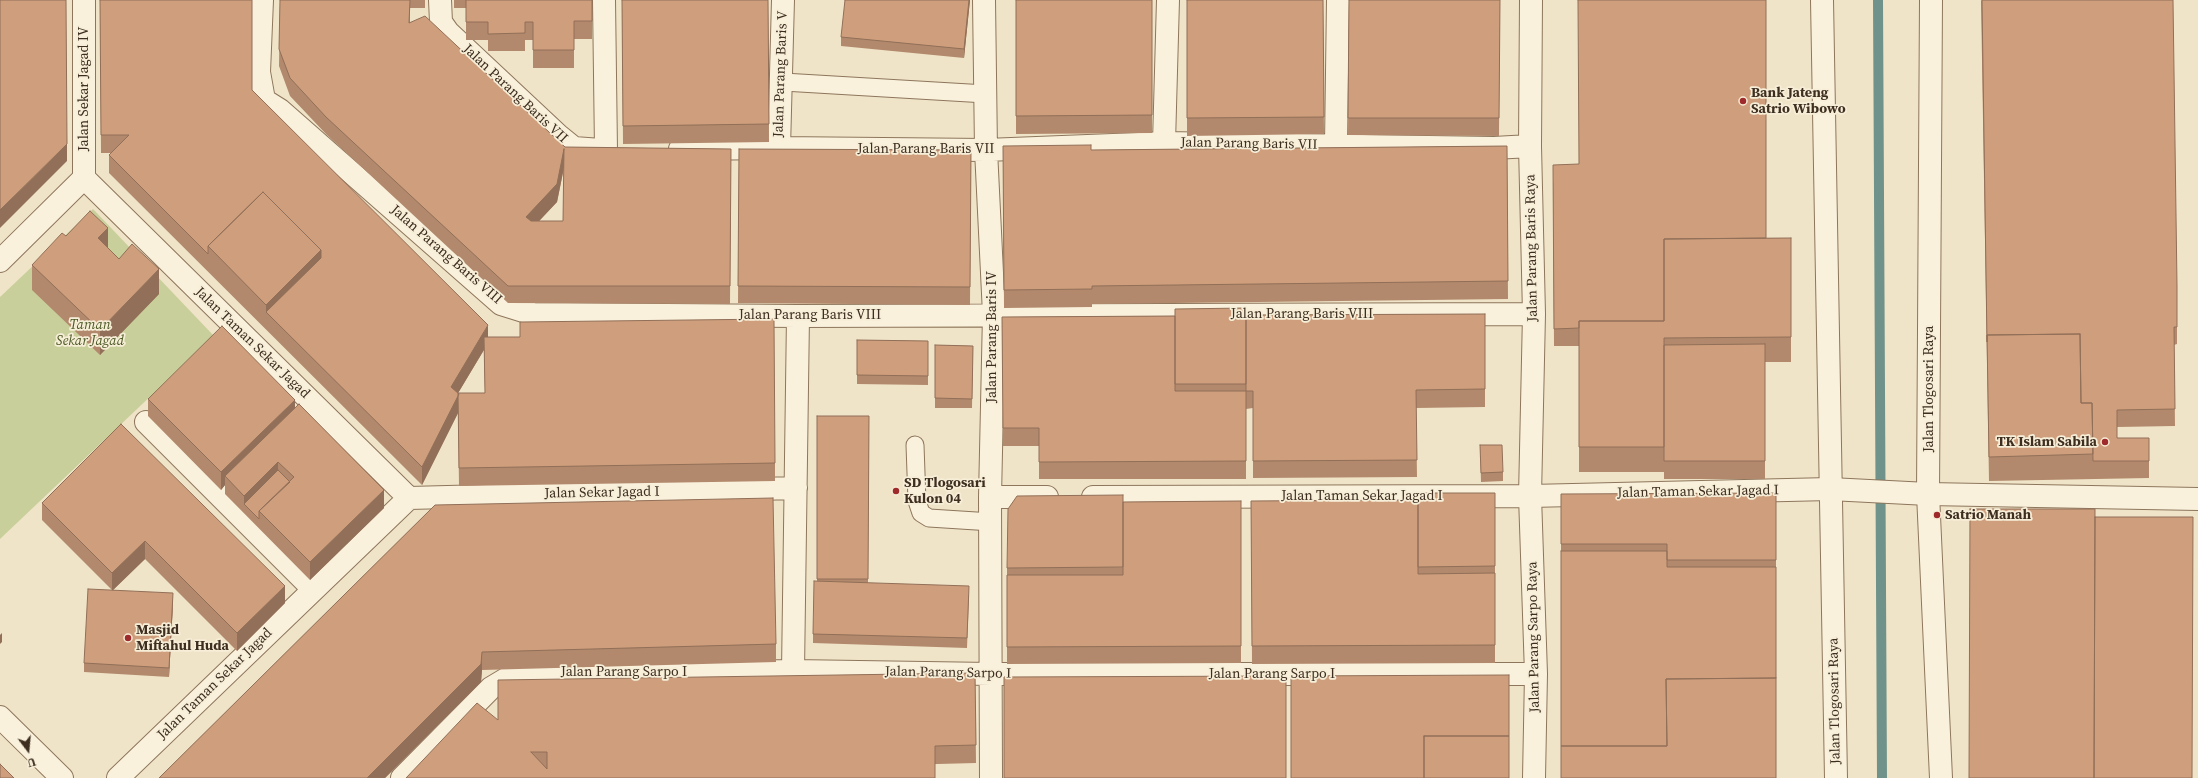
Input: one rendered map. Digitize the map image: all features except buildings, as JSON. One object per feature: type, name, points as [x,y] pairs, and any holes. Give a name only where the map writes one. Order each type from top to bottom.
[{"type":"street","name":"Jalan Sekar Jagad IV","points":[[84,0],[84,178]]},
{"type":"street","name":"Jalan Parang Baris VIII","points":[[262,0],[259,72],[264,100],[280,110],[501,304],[533,314],[798,316],[994,314],[1534,314]]},
{"type":"street","name":"Jalan Parang Baris VII","points":[[440,0],[441,22],[448,32],[558,135],[574,148],[629,150]]},
{"type":"street","points":[[604,0],[606,150]]},
{"type":"street","name":"Jalan Parang Baris V","points":[[779,148],[783,82],[783,0]]},
{"type":"street","name":"Jalan Parang Baris IV","points":[[984,0],[986,150],[994,314],[990,497],[992,522],[991,778]]},
{"type":"street","points":[[1164,143],[1168,0]]},
{"type":"street","points":[[1336,145],[1338,0]]},
{"type":"street","name":"Jalan Parang Baris Raya","points":[[1530,496],[1534,314],[1530,146],[1531,0]]},
{"type":"street","name":"Jalan Tlogosari Raya","points":[[1822,0],[1837,490],[1836,778]]},
{"type":"street","name":"Jalan Tlogosari Raya","points":[[1931,0],[1919,493],[1941,778]]},
{"type":"street","name":"Jalan Parang Baris VII","points":[[661,150],[779,148],[986,150],[1164,143],[1494,148],[1530,146]]},
{"type":"street","points":[[0,261],[84,178]]},
{"type":"street","name":"Jalan Taman Sekar Jagad","points":[[84,178],[409,498],[118,778]]},
{"type":"street","points":[[793,671],[798,316]]},
{"type":"street","points":[[146,422],[313,589]]},
{"type":"street","name":"Jalan Sekar Jagad I","points":[[409,498],[796,488]]},
{"type":"street","name":"Jalan Taman Sekar Jagad I","points":[[990,497],[1530,496],[1837,490],[2198,499]]},
{"type":"street","name":"Jalan Parang Sarpo Raya","points":[[1530,496],[1536,674],[1534,778]]},
{"type":"street","name":"Jalan Parang Sarpo I","points":[[402,778],[491,688],[511,676],[530,673],[793,671],[991,674],[1536,674]]},
{"type":"street","points":[[0,717],[62,778]]},
{"type":"lane","points":[[783,82],[986,94]]},
{"type":"lane","points":[[915,445],[917,501],[921,513],[929,518],[992,522]]},
{"type":"green space","name":"Taman Sekar Jagad","points":[[93,209],[214,336],[0,539],[0,297]]},
{"type":"waterway","points":[[1878,0],[1882,778]]},
{"type":"place","name":"Bank Jateng Satrio Wibowo","points":[[1743,101]]},
{"type":"place","name":"TK Islam Sabila","points":[[2105,442]]},
{"type":"place","name":"SD Tlogosari Kulon 04","points":[[896,491]]},
{"type":"place","name":"Satrio Manah","points":[[1937,515]]},
{"type":"place","name":"Masjid Miftahul Huda","points":[[128,638]]}]
